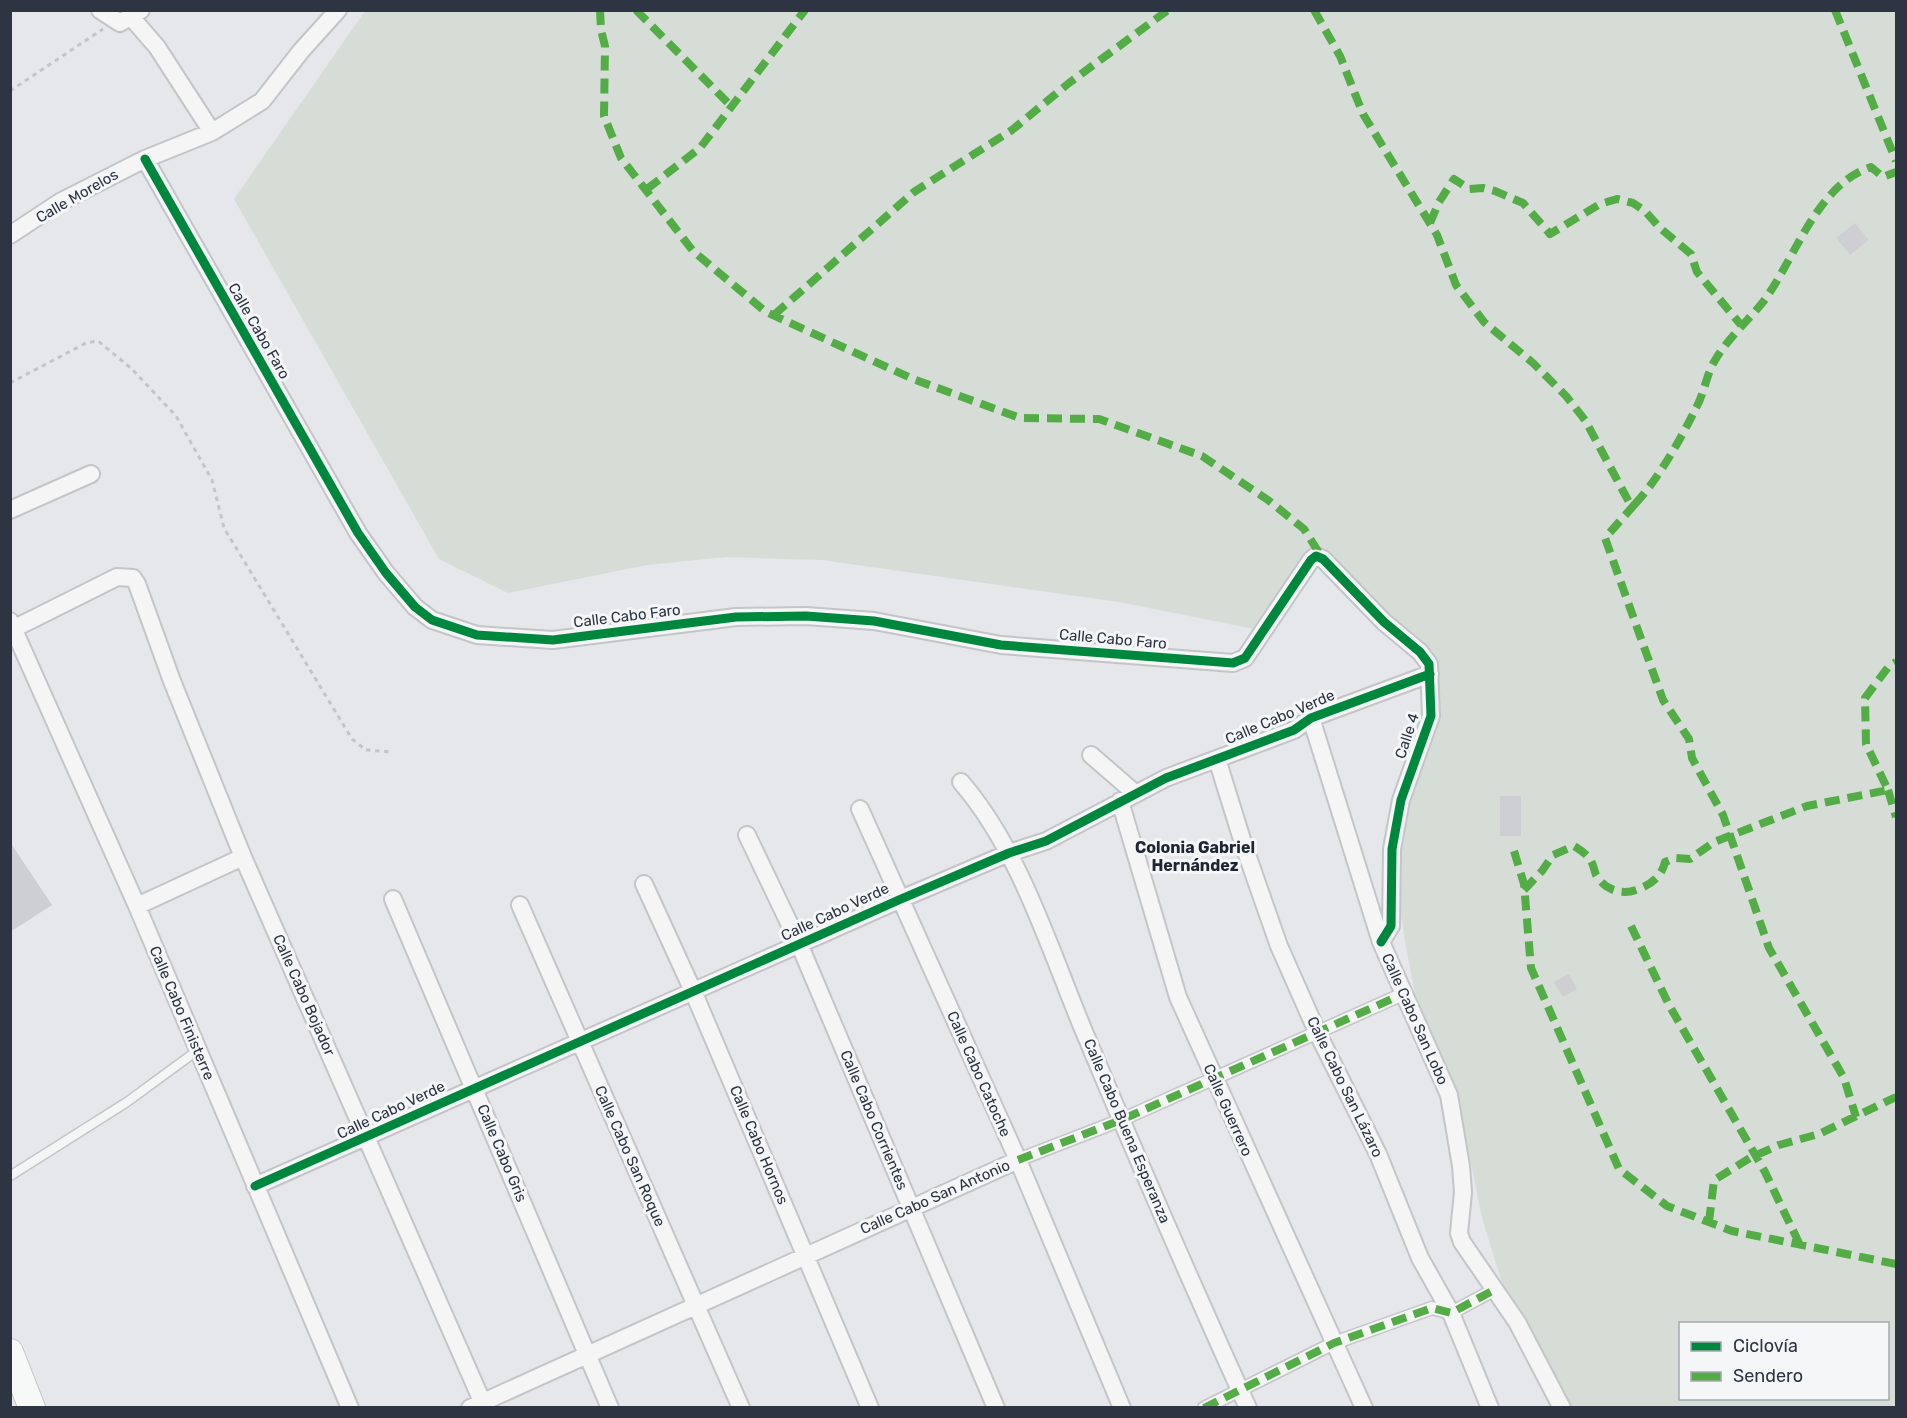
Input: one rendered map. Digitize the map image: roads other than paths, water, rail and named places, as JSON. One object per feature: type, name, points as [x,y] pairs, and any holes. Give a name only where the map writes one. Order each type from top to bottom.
[{"type":"main road","points":[[10,1352],[32,1407]]},
{"type":"street","points":[[100,10],[129,16],[157,47],[212,132]]},
{"type":"street","name":"Calle Morelos","points":[[10,235],[60,202],[145,159],[212,132],[262,101],[301,51],[338,10]]},
{"type":"street","name":"Calle Cabo Faro","points":[[145,159],[358,533],[386,573],[415,607],[432,620],[450,627],[477,635],[553,640],[736,617],[806,616],[874,621],[1001,645],[1233,663],[1245,658],[1306,566],[1316,556]]},
{"type":"street","points":[[10,510],[91,474]]},
{"type":"street","name":"Calle 4","points":[[1316,556],[1328,563],[1384,622],[1420,652],[1429,664],[1431,716],[1401,800],[1392,849],[1391,926],[1384,938]]},
{"type":"street","name":"Calle Cabo Bojador","points":[[13,625],[117,577],[133,578],[243,857],[368,1138],[479,1406]]},
{"type":"street","name":"Calle Cabo Finisterre","points":[[13,625],[137,906],[350,1407]]},
{"type":"street","name":"Calle Cabo Verde","points":[[255,1186],[368,1138],[475,1088],[800,946],[901,899],[1009,853],[1046,841],[1166,778],[1294,730],[1311,718],[1430,674]]},
{"type":"street","name":"Calle Cabo San Lobo","points":[[1311,718],[1403,994],[1449,1095],[1461,1166],[1461,1242],[1531,1345],[1562,1407]]},
{"type":"street","points":[[1091,754],[1136,794]]},
{"type":"street","name":"Calle Cabo San Lázaro","points":[[1217,759],[1279,946],[1318,1034],[1378,1154],[1420,1258],[1451,1312],[1490,1407]]},
{"type":"street","name":"Calle Cabo Buena Esperanza","points":[[962,782],[984,809],[1009,853],[1121,1120],[1248,1407]]},
{"type":"street","name":"Calle Guerrero","points":[[1120,801],[1178,997],[1364,1407]]},
{"type":"street","name":"Calle Cabo Catoche","points":[[860,809],[1018,1160],[1122,1407]]},
{"type":"street","name":"Calle Cabo Corrientes","points":[[747,835],[800,946],[996,1407]]},
{"type":"street","points":[[137,906],[243,857]]},
{"type":"street","name":"Calle Cabo Hornos","points":[[644,884],[693,991],[870,1407]]},
{"type":"street","name":"Calle Cabo Gris","points":[[393,899],[610,1407]]},
{"type":"street","name":"Calle Cabo San Roque","points":[[520,905],[741,1407]]},
{"type":"street","name":"Calle Cabo San Antonio","points":[[479,1406],[586,1354],[806,1254],[1018,1160],[1121,1120],[1318,1034],[1403,994]]},
{"type":"street","points":[[1204,1407],[1334,1343],[1432,1308],[1451,1312],[1494,1290]]},
{"type":"lane","points":[[10,1176],[127,1102],[198,1050]]},
{"type":"district","name":"Colonia Gabriel Hernández","points":[[1195,856]]}]
